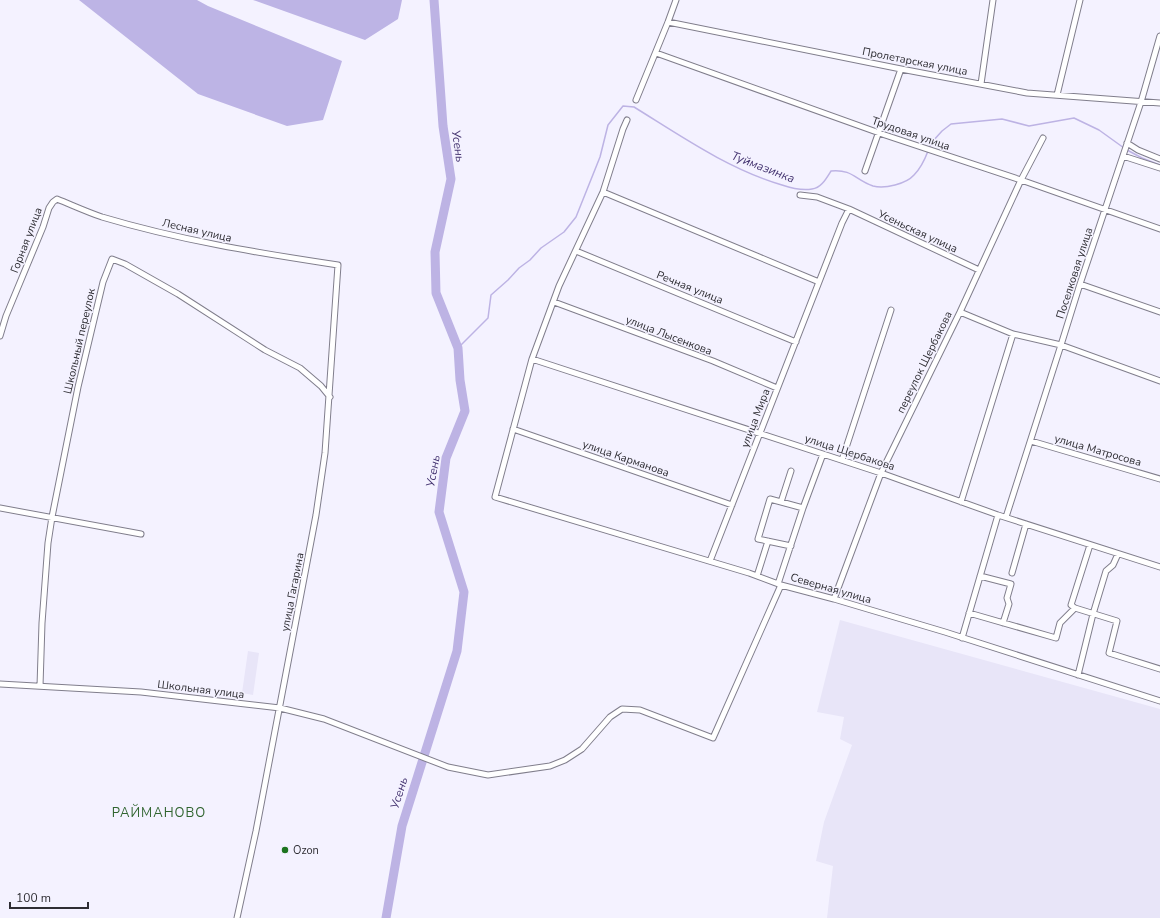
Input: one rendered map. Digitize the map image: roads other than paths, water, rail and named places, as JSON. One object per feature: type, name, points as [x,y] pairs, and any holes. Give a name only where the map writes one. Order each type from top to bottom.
[{"type":"street","points":[[636,100],[676,0]]},
{"type":"street","points":[[981,84],[993,0]]},
{"type":"street","points":[[1057,95],[1080,0]]},
{"type":"street","name":"Пролетарская улица","points":[[668,22],[1027,93],[1160,103]]},
{"type":"street","name":"Поселковая улица","points":[[1006,517],[1080,284],[1141,102],[1160,36]]},
{"type":"street","name":"Трудовая улица","points":[[656,53],[878,133],[1021,180],[1160,229]]},
{"type":"street","points":[[865,171],[901,69]]},
{"type":"street","points":[[513,429],[532,359],[559,286],[603,192],[627,120]]},
{"type":"street","name":"переулок Щербакова","points":[[834,599],[881,472],[960,312],[1021,180],[1043,138]]},
{"type":"street","points":[[1125,149],[1138,150],[1160,159]]},
{"type":"street","points":[[1125,149],[1160,168]]},
{"type":"street","points":[[603,192],[819,282]]},
{"type":"street","name":"Усеньская улица","points":[[800,195],[817,197],[849,209],[979,270]]},
{"type":"street","name":"Лесная улица","points":[[57,199],[101,216],[186,239],[240,250],[338,266]]},
{"type":"street","name":"Горная улица","points":[[0,336],[6,316],[44,227],[49,208],[57,199]]},
{"type":"street","name":"улица Мира","points":[[710,561],[842,223],[849,209]]},
{"type":"street","name":"Речная улица","points":[[576,251],[796,342]]},
{"type":"street","name":"Школьный переулок","points":[[40,686],[48,544],[52,517],[78,387],[103,282],[112,259],[125,264],[178,294],[265,350],[300,368],[321,386],[330,397]]},
{"type":"street","name":"улица Гагарина","points":[[237,918],[280,708],[316,515],[325,453],[330,397],[338,266]]},
{"type":"street","points":[[1080,284],[1160,312]]},
{"type":"street","name":"улица Лысенкова","points":[[554,302],[712,361],[777,388]]},
{"type":"street","points":[[842,460],[890,310]]},
{"type":"street","points":[[960,312],[1013,334],[1061,345],[1160,381]]},
{"type":"street","points":[[960,502],[1013,334]]},
{"type":"street","name":"улица Щербакова","points":[[532,359],[881,472],[960,502],[1160,568]]},
{"type":"street","name":"Северная улица","points":[[513,429],[495,497],[962,638],[1160,701]]},
{"type":"street","name":"улица Карманова","points":[[513,429],[732,505]]},
{"type":"street","name":"улица Матросова","points":[[1031,442],[1160,479]]},
{"type":"street","points":[[780,584],[802,508],[823,454]]},
{"type":"street","points":[[781,502],[791,471]]},
{"type":"street","points":[[791,546],[758,538],[770,499],[802,508]]},
{"type":"street","points":[[0,508],[142,534]]},
{"type":"street","points":[[962,638],[998,515]]},
{"type":"street","points":[[1012,573],[1026,524]]},
{"type":"street","points":[[757,576],[768,541]]},
{"type":"street","points":[[1090,545],[1071,604],[1075,608],[1118,621],[1109,653],[1160,669]]},
{"type":"street","points":[[1078,675],[1093,614],[1106,571],[1113,565],[1118,554]]},
{"type":"street","points":[[980,576],[1011,584],[1007,598],[1009,604],[1003,623]]},
{"type":"street","name":"Школьная улица","points":[[0,684],[141,692],[280,708],[324,719],[448,767],[488,775],[550,766],[565,760],[582,749],[610,717],[622,709],[640,710],[713,738],[780,584]]},
{"type":"street","points":[[969,613],[1056,638],[1060,624],[1075,608]]},
{"type":"waterway","name":"Усень","points":[[386,918],[402,826],[457,651],[464,592],[439,512],[446,458],[465,411],[460,380],[458,348],[436,293],[435,252],[451,179],[443,126],[434,0]]},
{"type":"waterway","name":"Туймазинка","points":[[458,348],[488,318],[491,295],[519,268],[530,260],[541,248],[564,232],[576,217],[600,157],[608,125],[623,106],[634,107],[705,151],[724,161],[762,178],[796,189],[808,190],[818,187],[823,183],[831,171],[849,173],[873,186],[883,187],[895,185],[906,181],[914,175],[922,164],[928,151]]},
{"type":"waterway","name":"Туймазинка","points":[[929,148],[942,131],[951,124],[1002,119],[1029,126],[1074,118],[1099,130],[1124,148]]},
{"type":"waterway","name":"Туймазинка","points":[[1127,150],[1160,165]]},
{"type":"place","name":"Ozon","points":[[285,850]]},
{"type":"district","name":"РАЙМАНОВО","points":[[159,812]]}]
